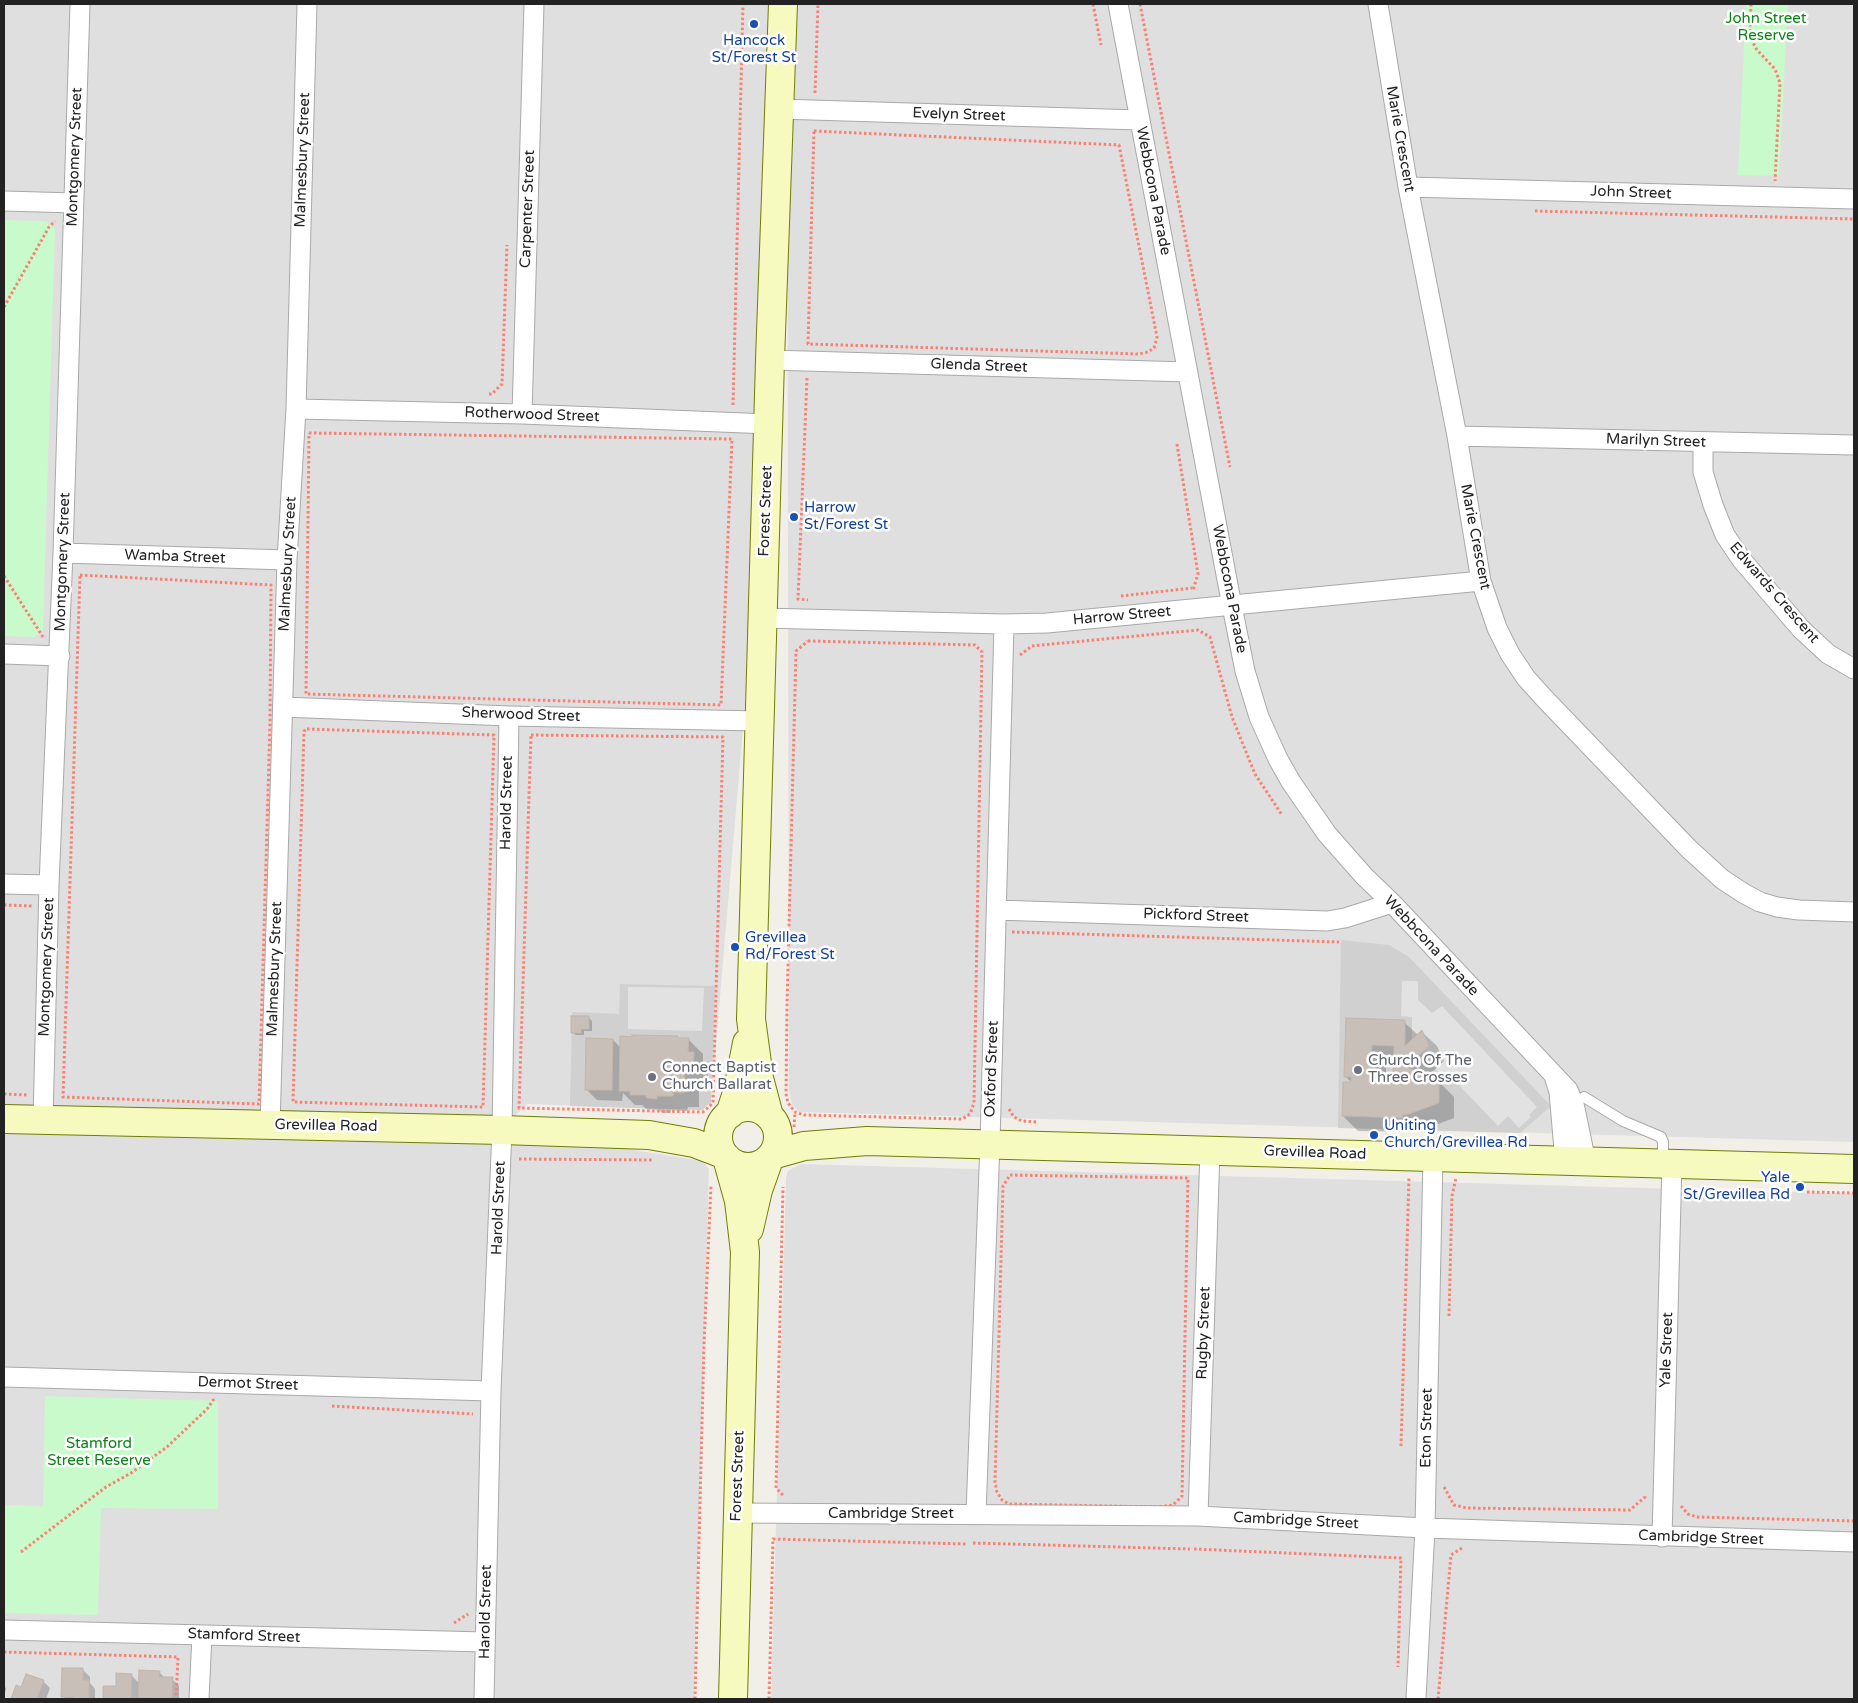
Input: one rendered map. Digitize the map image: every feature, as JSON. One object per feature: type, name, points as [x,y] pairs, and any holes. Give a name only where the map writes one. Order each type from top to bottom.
[{"type":"street","name":"Montgomery Street","points":[[43,1120],[49,885],[60,656],[80,4]]},
{"type":"street","name":"Malmesbury Street","points":[[270,1125],[287,560],[296,410],[307,4]]},
{"type":"street","name":"Carpenter Street","points":[[522,414],[534,4]]},
{"type":"street","name":"Forest Street","points":[[751,1019],[782,4]]},
{"type":"street","name":"Webbcona Parade","points":[[1118,4],[1232,606],[1248,680],[1260,717],[1278,759],[1306,806],[1327,834],[1364,876],[1392,903],[1551,1074],[1559,1092],[1575,1161]]},
{"type":"street","name":"Marie Crescent","points":[[1378,4],[1408,187],[1457,436],[1481,581],[1497,628],[1510,654],[1526,678],[1689,849],[1722,879],[1743,894],[1777,907],[1799,910],[1854,912]]},
{"type":"street","name":"Evelyn Street","points":[[779,110],[1139,120]]},
{"type":"street","name":"John Street","points":[[1408,187],[1854,199]]},
{"type":"street","points":[[4,201],[74,203]]},
{"type":"street","name":"Glenda Street","points":[[770,360],[1188,372]]},
{"type":"street","name":"Rotherwood Street","points":[[296,410],[522,414],[769,424]]},
{"type":"street","name":"Marilyn Street","points":[[1457,436],[1854,445]]},
{"type":"street","name":"Edwards Crescent","points":[[1703,443],[1703,472],[1725,535],[1735,551],[1801,629],[1828,654],[1854,669]]},
{"type":"street","name":"Wamba Street","points":[[63,553],[287,560]]},
{"type":"street","name":"Harrow Street","points":[[762,618],[1004,624],[1046,623],[1481,581]]},
{"type":"street","name":"Oxford Street","points":[[976,1514],[990,1143],[1004,624]]},
{"type":"street","points":[[4,654],[60,656]]},
{"type":"street","name":"Sherwood Street","points":[[283,707],[509,716],[760,721]]},
{"type":"street","name":"Harold Street","points":[[484,1699],[491,1392],[502,1130],[509,716]]},
{"type":"street","points":[[4,884],[49,885]]},
{"type":"street","name":"Pickford Street","points":[[997,910],[1326,920],[1345,918],[1392,903]]},
{"type":"street","points":[[725,1156],[719,1139],[719,1115],[739,1085],[751,1019]]},
{"type":"street","points":[[751,1019],[759,1078],[783,1120],[777,1129],[778,1138],[771,1157]]},
{"type":"street","name":"Grevillea Road","points":[[653,1147],[719,1115],[747,1108],[756,1109],[823,1135],[867,1141]]},
{"type":"street","name":"Grevillea Road","points":[[4,1119],[502,1130],[653,1147],[694,1143],[725,1156],[734,1164],[748,1167],[757,1166],[771,1157],[804,1146],[867,1141],[1854,1169]]},
{"type":"street","name":"Rugby Street","points":[[1198,1516],[1210,1150]]},
{"type":"street","name":"Forest Street","points":[[725,1156],[739,1201],[745,1252],[732,1699]]},
{"type":"street","name":"Forest Street","points":[[745,1252],[755,1203],[771,1157]]},
{"type":"street","name":"Eton Street","points":[[1416,1699],[1425,1528],[1433,1157]]},
{"type":"street","name":"Yale Street","points":[[1662,1537],[1667,1163]]},
{"type":"street","name":"Dermot Street","points":[[4,1377],[491,1392]]},
{"type":"street","name":"Cambridge Street","points":[[737,1513],[1198,1516],[1425,1528],[1854,1542]]},
{"type":"street","name":"Stamford Street","points":[[4,1630],[485,1642]]},
{"type":"street","points":[[199,1699],[202,1635]]},
{"type":"lane","points":[[1584,1097],[1623,1121],[1660,1137],[1663,1142],[1667,1163]]},
{"type":"path","points":[[733,405],[743,4]]},
{"type":"path","points":[[815,93],[818,4]]},
{"type":"path","points":[[1093,4],[1101,46]]},
{"type":"path","points":[[1140,4],[1230,467]]},
{"type":"path","points":[[1751,4],[1750,33],[1752,41],[1757,50],[1775,69],[1780,83],[1774,197]]},
{"type":"path","points":[[808,344],[814,131],[1119,145],[1157,337],[1154,348]]},
{"type":"path","points":[[1535,210],[1854,219]]},
{"type":"path","points":[[4,306],[49,227],[55,220]]},
{"type":"path","points":[[807,378],[798,599],[817,600]]},
{"type":"path","points":[[306,694],[309,433],[732,439],[722,705]]},
{"type":"path","points":[[1116,597],[1192,588],[1198,574],[1177,444]]},
{"type":"path","points":[[80,575],[271,585]]},
{"type":"path","points":[[4,576],[44,639]]},
{"type":"path","points":[[1019,655],[1032,646],[1198,630],[1210,637],[1232,717],[1254,774],[1282,815]]},
{"type":"path","points":[[783,1120],[789,1107],[786,1094],[796,651],[808,641],[974,644],[982,652],[977,911]]},
{"type":"path","points":[[292,1102],[304,731],[307,729],[494,734]]},
{"type":"path","points":[[519,1108],[531,736]]},
{"type":"path","points":[[719,1115],[713,1103],[723,737]]},
{"type":"path","points":[[63,1098],[70,882]]},
{"type":"path","points":[[4,905],[35,906]]},
{"type":"path","points":[[1011,932],[1339,942]]},
{"type":"path","points":[[4,1094],[28,1094]]},
{"type":"path","points":[[783,1120],[804,1115],[959,1119]]},
{"type":"path","points":[[519,1158],[653,1147]]},
{"type":"path","points":[[1010,1175],[1188,1178]]},
{"type":"path","points":[[1401,1446],[1410,1178]]},
{"type":"path","points":[[695,1699],[704,1345],[711,1183]]},
{"type":"path","points":[[776,1488],[784,1184]]},
{"type":"path","points":[[21,1552],[106,1487],[131,1473],[167,1446],[207,1409],[217,1394],[219,1384]]},
{"type":"path","points":[[1444,1488],[1454,1505],[1467,1508],[1630,1510]]},
{"type":"path","points":[[1681,1505],[1688,1514],[1697,1517],[1854,1521]]},
{"type":"path","points":[[769,1699],[773,1539],[967,1544]]},
{"type":"path","points":[[973,1543],[1192,1549],[1401,1558],[1398,1671]]},
{"type":"path","points":[[1438,1699],[1451,1555]]},
{"type":"path","points":[[4,1652],[178,1658],[176,1699]]},
{"type":"shaded area","points":[[4,4],[773,4],[769,424],[711,1102],[702,1110],[527,1104],[502,1129],[702,1161],[709,1169],[694,1699],[4,1699]]},
{"type":"shaded area","points":[[787,4],[1854,4],[1854,1142],[799,1112],[792,1104],[789,1093]]},
{"type":"shaded area","points":[[1341,940],[1389,945],[1409,957],[1551,1106],[1520,1133],[1338,1128]]},
{"type":"shaded area","points":[[1402,981],[1418,981],[1418,1000],[1432,1013],[1442,1006],[1537,1107],[1529,1115],[1531,1117],[1519,1128],[1508,1116],[1498,1126],[1457,1083],[1440,1074],[1422,1054],[1412,1038],[1412,1017],[1401,1016]]},
{"type":"shaded area","name":"Connect Baptist Church Ballarat","points":[[620,984],[715,986],[711,1102],[702,1110],[570,1106],[572,1012],[619,1014]]},
{"type":"shaded area","points":[[628,987],[704,988],[702,1031],[628,1029]]},
{"type":"shaded area","points":[[801,1164],[1854,1194],[1854,1699],[771,1699],[786,1178],[788,1171]]},
{"type":"green space","name":"John Street Reserve","points":[[1746,4],[1788,4],[1779,176],[1738,175]]},
{"type":"green space","points":[[4,220],[46,221],[55,229],[43,629],[35,637],[4,636]]},
{"type":"green space","name":"Stamford Street Reserve","points":[[45,1396],[218,1401],[218,1509],[101,1508],[98,1615],[4,1613],[4,1505],[43,1506]]},
{"type":"building","points":[[571,1016],[589,1016],[589,1029],[581,1029],[581,1033],[571,1033]]},
{"type":"building","name":"Church Of The Three Crosses","points":[[1346,1018],[1405,1020],[1405,1046],[1422,1030],[1429,1046],[1406,1067],[1439,1080],[1439,1103],[1402,1115],[1403,1118],[1342,1116],[1343,1082],[1351,1082],[1351,1077],[1344,1077]],"holes":[[[1372,1045],[1394,1046],[1393,1073],[1371,1072]]]},
{"type":"building","name":"Connect Baptist Church Ballarat","points":[[632,1035],[689,1038],[688,1052],[694,1052],[693,1064],[685,1064],[684,1093],[673,1092],[673,1096],[657,1096],[657,1099],[646,1098],[646,1095],[630,1095],[630,1091],[619,1091],[620,1036],[632,1037]]},
{"type":"building","points":[[586,1038],[613,1039],[612,1090],[585,1090]]},
{"type":"building","points":[[62,1668],[83,1668],[83,1680],[89,1680],[89,1699],[61,1697]]},
{"type":"building","points":[[139,1670],[160,1671],[159,1677],[173,1677],[172,1699],[138,1698]]},
{"type":"building","points":[[116,1673],[132,1674],[131,1699],[103,1699],[103,1686],[116,1686]]},
{"type":"building","points":[[26,1674],[44,1680],[37,1699],[11,1699],[16,1685],[21,1687]]},
{"type":"place","name":"Hancock St/Forest St","points":[[754,24]]},
{"type":"place","name":"Harrow St/Forest St","points":[[794,517]]},
{"type":"place","name":"Grevillea Rd/Forest St","points":[[735,947]]},
{"type":"place","name":"Church Of The Three Crosses","points":[[1358,1070]]},
{"type":"place","name":"Connect Baptist Church Ballarat","points":[[652,1077]]},
{"type":"place","name":"Uniting Church/Grevillea Rd","points":[[1374,1135]]},
{"type":"place","name":"Yale St/Grevillea Rd","points":[[1800,1187]]}]
